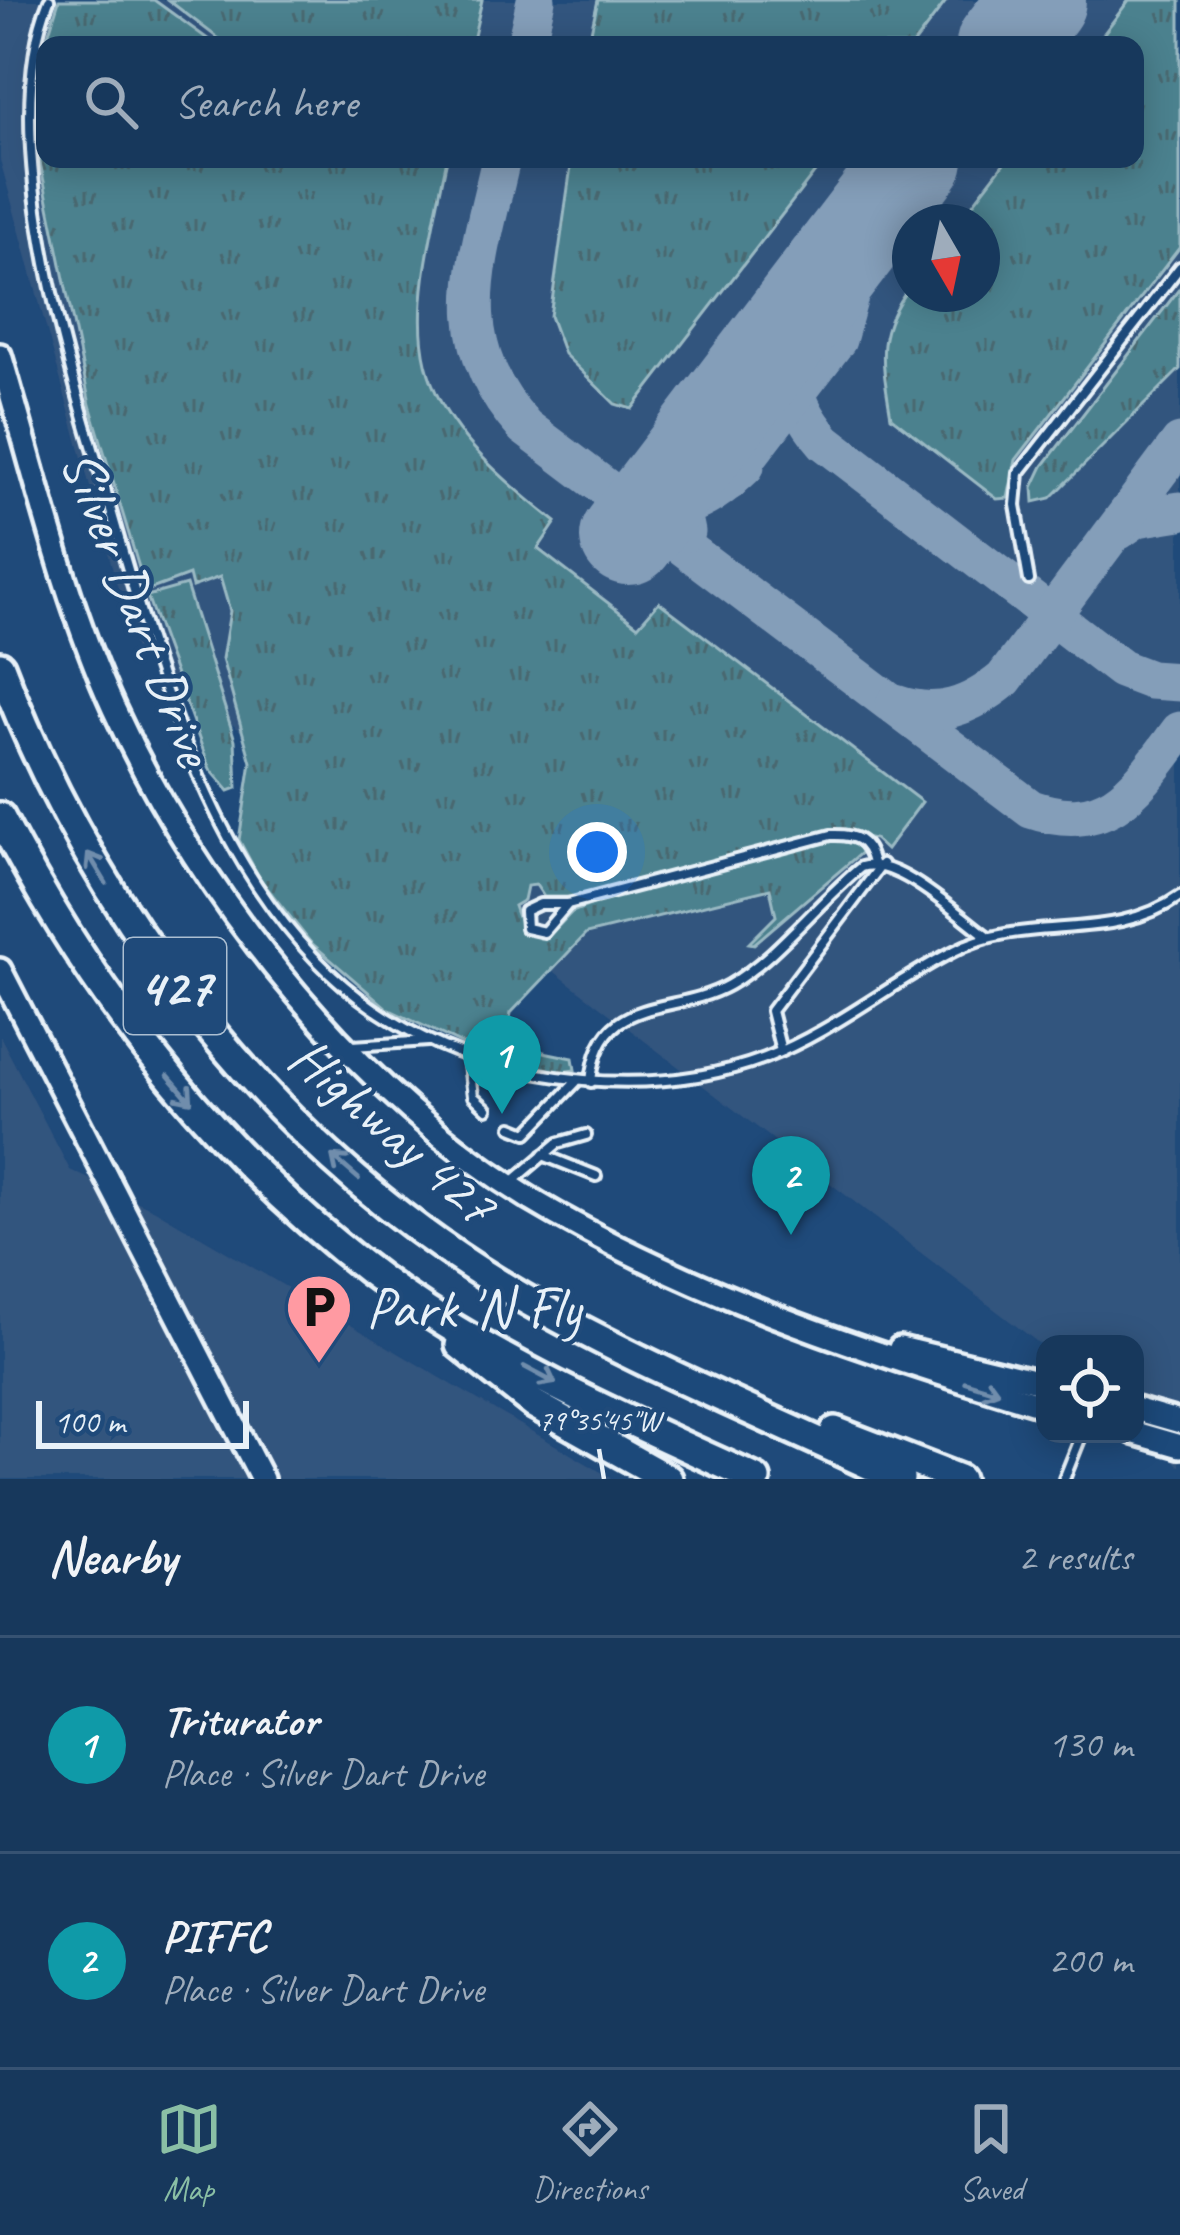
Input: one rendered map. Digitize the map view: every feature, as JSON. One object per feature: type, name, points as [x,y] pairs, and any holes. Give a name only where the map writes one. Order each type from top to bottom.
[{"type":"highway","name":"Highway 427","points":[[0,666],[55,793],[166,975],[232,1055],[319,1144],[436,1240],[524,1298],[900,1479]]},
{"type":"highway","name":"Highway 427","points":[[0,817],[79,955],[160,1066],[280,1195],[402,1295],[564,1388],[756,1479]]},
{"type":"highway","points":[[402,1295],[534,1404],[668,1479]]},
{"type":"highway","points":[[640,1357],[959,1479]]},
{"type":"street","name":"Silver Dart Drive","points":[[0,356],[74,603],[112,705],[157,798],[268,965],[348,1046],[416,1114],[552,1212],[704,1290],[1036,1403]]},
{"type":"street","points":[[0,970],[262,1479]]},
{"type":"street","name":"Silver Dart Drive","points":[[840,1337],[960,1359],[1036,1380]]},
{"type":"street","points":[[1144,1412],[1180,1422]]},
{"type":"street","points":[[1144,1436],[1180,1446]]},
{"type":"lane","points":[[36,36],[49,0]]},
{"type":"lane","points":[[36,36],[24,98],[29,172],[77,397],[169,692],[210,804],[243,869],[283,928],[332,978],[391,1021],[468,1056],[577,1081],[668,1081],[781,1051],[988,937],[1098,926],[1159,908],[1180,896]]},
{"type":"lane","points":[[1029,580],[1016,505],[1019,473],[1180,267]]},
{"type":"lane","points":[[568,904],[549,929],[539,933],[526,928],[529,907],[568,904],[831,835],[864,842],[877,863],[988,937]]},
{"type":"lane","points":[[781,1051],[772,1011],[877,863]]},
{"type":"lane","points":[[591,1082],[593,1059],[612,1028],[651,1006],[728,986],[844,880],[877,863]]},
{"type":"lane","points":[[379,1046],[395,1037],[391,1021]]},
{"type":"lane","points":[[348,1046],[430,1041]]},
{"type":"lane","points":[[468,1056],[469,1084],[487,1109]]},
{"type":"lane","points":[[512,1127],[527,1132],[536,1128],[577,1081]]},
{"type":"lane","points":[[511,1183],[558,1143],[586,1135]]},
{"type":"lane","points":[[541,1155],[596,1176]]},
{"type":"lane","points":[[1064,1479],[1078,1443]]},
{"type":"shaded area","points":[[0,0],[1180,0],[1180,1467],[1144,1430],[1144,1335],[1036,1335],[1036,1341],[135,650],[0,160]]},
{"type":"shaded area","points":[[0,1036],[70,1170],[155,1210],[613,1479],[0,1479]]},
{"type":"green space","points":[[59,0],[154,0],[204,36],[48,36]]},
{"type":"green space","points":[[168,0],[482,0],[474,36],[215,36]]},
{"type":"green space","points":[[598,0],[947,0],[920,36],[590,36]]},
{"type":"green space","points":[[1129,0],[1180,0],[1180,247],[1016,460],[1008,498],[997,499],[891,417],[884,364],[886,334],[894,312],[1000,312],[1000,204],[973,204],[1000,168],[1144,168],[1144,36],[1102,36]]},
{"type":"green space","points":[[41,168],[445,168],[424,278],[421,324],[426,364],[440,402],[466,439],[556,522],[538,549],[638,626],[659,602],[922,802],[886,850],[874,839],[836,830],[577,897],[544,897],[536,885],[527,886],[524,900],[514,906],[522,929],[540,938],[549,936],[572,912],[600,901],[830,838],[861,846],[862,852],[754,944],[749,943],[776,916],[770,889],[586,934],[511,1013],[507,1035],[534,1050],[573,1058],[575,1070],[561,1072],[479,1052],[388,1009],[310,942],[260,879],[239,840],[251,762],[222,659],[230,611],[220,577],[192,587],[189,575],[146,591],[90,405]]},
{"type":"green space","points":[[571,168],[818,168],[632,409],[615,404],[564,354],[550,316]]},
{"type":"green space","points":[[1180,288],[1180,369],[1051,498],[1034,502],[1033,487],[1043,466]]},
{"type":"green space","points":[[186,585],[235,740],[237,788],[229,791],[210,769],[147,596]]},
{"type":"taxiway","points":[[528,36],[536,0]]},
{"type":"taxiway","points":[[499,168],[477,266],[476,331],[484,363],[500,395],[525,427],[1031,809],[1058,816],[1101,811],[1135,787],[1180,731]]},
{"type":"taxiway","points":[[729,481],[837,340],[871,217]]},
{"type":"taxiway","points":[[810,297],[795,337],[792,373],[801,407],[825,442],[1121,669],[1150,680],[1180,682]]},
{"type":"taxiway","points":[[895,704],[925,710],[953,708],[1004,679],[1180,443]]},
{"type":"taxiway","points":[[686,459],[679,498],[686,532]]},
{"type":"taxiway","points":[[628,502],[663,509],[692,504],[745,466]]},
{"type":"taxiway","points":[[1118,531],[1137,518],[1180,511]]},
{"type":"runway","points":[[1011,36],[1038,0]]},
{"type":"runway","points":[[628,537],[909,168]]},
{"type":"place","name":"Triturator","points":[[502,1114]]},
{"type":"place","name":"PIFFC","points":[[791,1235]]},
{"type":"place","name":"Park 'N Fly","points":[[319,1366]]}]
